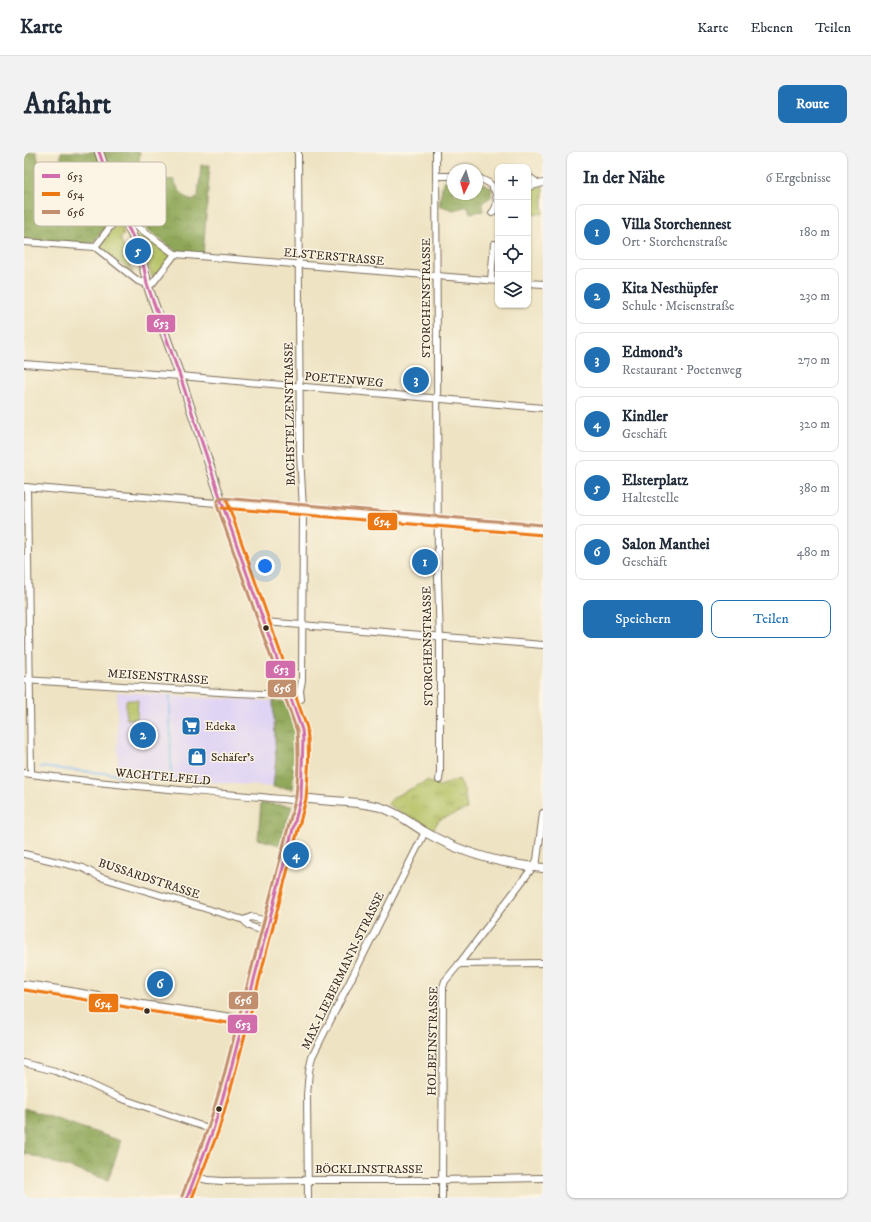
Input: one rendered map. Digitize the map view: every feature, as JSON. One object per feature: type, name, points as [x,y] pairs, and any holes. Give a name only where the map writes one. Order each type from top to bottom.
[{"type":"street","points":[[99,152],[103,162]]},
{"type":"street","name":"BACHSTELZENSTRASSE","points":[[298,152],[300,455],[302,510],[301,699]]},
{"type":"street","name":"STORCHENSTRASSE","points":[[436,152],[440,636],[440,772],[438,780]]},
{"type":"street","points":[[436,176],[447,176]]},
{"type":"street","points":[[531,178],[541,184]]},
{"type":"street","points":[[483,180],[493,187],[497,203],[495,210],[492,213]]},
{"type":"street","points":[[531,186],[541,184]]},
{"type":"street","points":[[95,247],[111,226]]},
{"type":"street","points":[[123,226],[141,276],[147,284],[180,376],[222,503],[302,730],[303,740],[301,798],[270,922],[228,1080],[213,1130],[187,1198]]},
{"type":"street","points":[[24,242],[95,247],[138,281],[152,284],[175,254],[136,226]]},
{"type":"street","points":[[491,280],[494,244]]},
{"type":"street","name":"ELSTERSTRASSE","points":[[175,254],[495,280]]},
{"type":"street","points":[[531,283],[543,284]]},
{"type":"street","name":"POETENWEG","points":[[24,364],[180,376],[543,408]]},
{"type":"street","points":[[27,773],[26,487],[438,520],[543,530]]},
{"type":"street","points":[[265,622],[543,645]]},
{"type":"street","name":"MEISENSTRASSE","points":[[27,680],[290,695]]},
{"type":"street","name":"WACHTELFELD","points":[[27,773],[120,784],[291,800],[301,798]]},
{"type":"street","points":[[301,798],[366,804],[380,807],[395,813],[425,832],[473,854],[518,866],[543,868]]},
{"type":"street","points":[[533,867],[537,860],[543,813]]},
{"type":"street","name":"MAX-LIEBERMANN-STRASSE","points":[[308,1198],[307,1096],[308,1071],[312,1057],[425,832]]},
{"type":"street","name":"BUSSARDSTRASSE","points":[[24,854],[52,862],[78,867],[100,877],[244,920],[249,926],[267,932]]},
{"type":"street","name":"HOLBEINSTRASSE","points":[[442,1198],[443,987],[445,981],[533,867]]},
{"type":"street","name":"BUSSARDSTRASSE","points":[[244,920],[251,917],[270,922]]},
{"type":"street","points":[[459,964],[543,963]]},
{"type":"street","points":[[24,985],[243,1020]]},
{"type":"street","points":[[24,1064],[55,1071],[83,1081],[117,1097],[213,1130]]},
{"type":"street","name":"BÖCKLINSTRASSE","points":[[195,1177],[222,1181],[543,1178]]},
{"type":"shaded area","points":[[117,692],[169,695],[169,779],[118,774]]},
{"type":"shaded area","points":[[172,696],[273,701],[276,758],[273,787],[172,779]]},
{"type":"green space","points":[[24,152],[36,152],[39,162],[34,162],[34,226],[106,226],[92,244],[24,240]]},
{"type":"green space","points":[[61,152],[140,152],[139,162],[61,162]]},
{"type":"green space","points":[[201,165],[210,165],[203,254],[176,251],[143,226],[166,226],[166,179],[174,180],[181,192],[192,201],[198,197]]},
{"type":"green space","points":[[443,181],[447,181],[447,200],[483,200],[483,183],[492,188],[491,197],[483,202],[483,211],[470,213],[468,206],[453,210],[439,205]]},
{"type":"green space","points":[[543,186],[543,214],[531,213],[531,188]]},
{"type":"green space","points":[[115,226],[121,226],[124,235],[120,237],[133,273],[98,247]]},
{"type":"green space","points":[[135,227],[173,254],[153,279]]},
{"type":"green space","points":[[126,700],[138,700],[137,719],[126,719]]},
{"type":"green space","points":[[273,701],[286,702],[297,730],[292,789],[273,787],[276,758]]},
{"type":"green space","points":[[459,779],[464,790],[467,809],[439,820],[432,831],[387,804],[394,797],[427,781],[440,786]]},
{"type":"green space","points":[[261,803],[292,806],[280,845],[258,839]]},
{"type":"green space","points":[[24,1108],[121,1141],[108,1180],[24,1153]]},
{"type":"waterway","points":[[163,779],[171,780],[170,695]]},
{"type":"waterway","points":[[40,767],[123,775]]},
{"type":"waterway","points":[[132,776],[154,778]]},
{"type":"transit line","name":"653","points":[[99,152],[103,162]]},
{"type":"transit line","name":"653","points":[[127,226],[138,249],[147,284],[302,730],[303,740],[301,798],[228,1080],[213,1130],[187,1198]]},
{"type":"transit line","name":"656","points":[[182,1196],[208,1128],[223,1079],[296,797],[298,772],[297,731],[217,505],[218,501],[222,498],[543,525]]},
{"type":"transit line","name":"654","points":[[192,1198],[218,1132],[233,1081],[306,799],[308,773],[307,728],[227,501]]},
{"type":"transit line","name":"654","points":[[222,508],[543,535]]},
{"type":"transit line","name":"654","points":[[24,990],[242,1025]]},
{"type":"place","name":"Elsterplatz","points":[[138,251]]},
{"type":"place","name":"Edmond's","points":[[416,380]]},
{"type":"place","name":"Villa Storchennest","points":[[425,562]]},
{"type":"place","name":"Edeka","points":[[191,726]]},
{"type":"place","name":"Kita Nesthüpfer","points":[[143,735]]},
{"type":"place","name":"Schäfer's","points":[[197,757]]},
{"type":"place","name":"Kindler","points":[[296,855]]},
{"type":"place","name":"Salon Manthei","points":[[160,984]]}]
